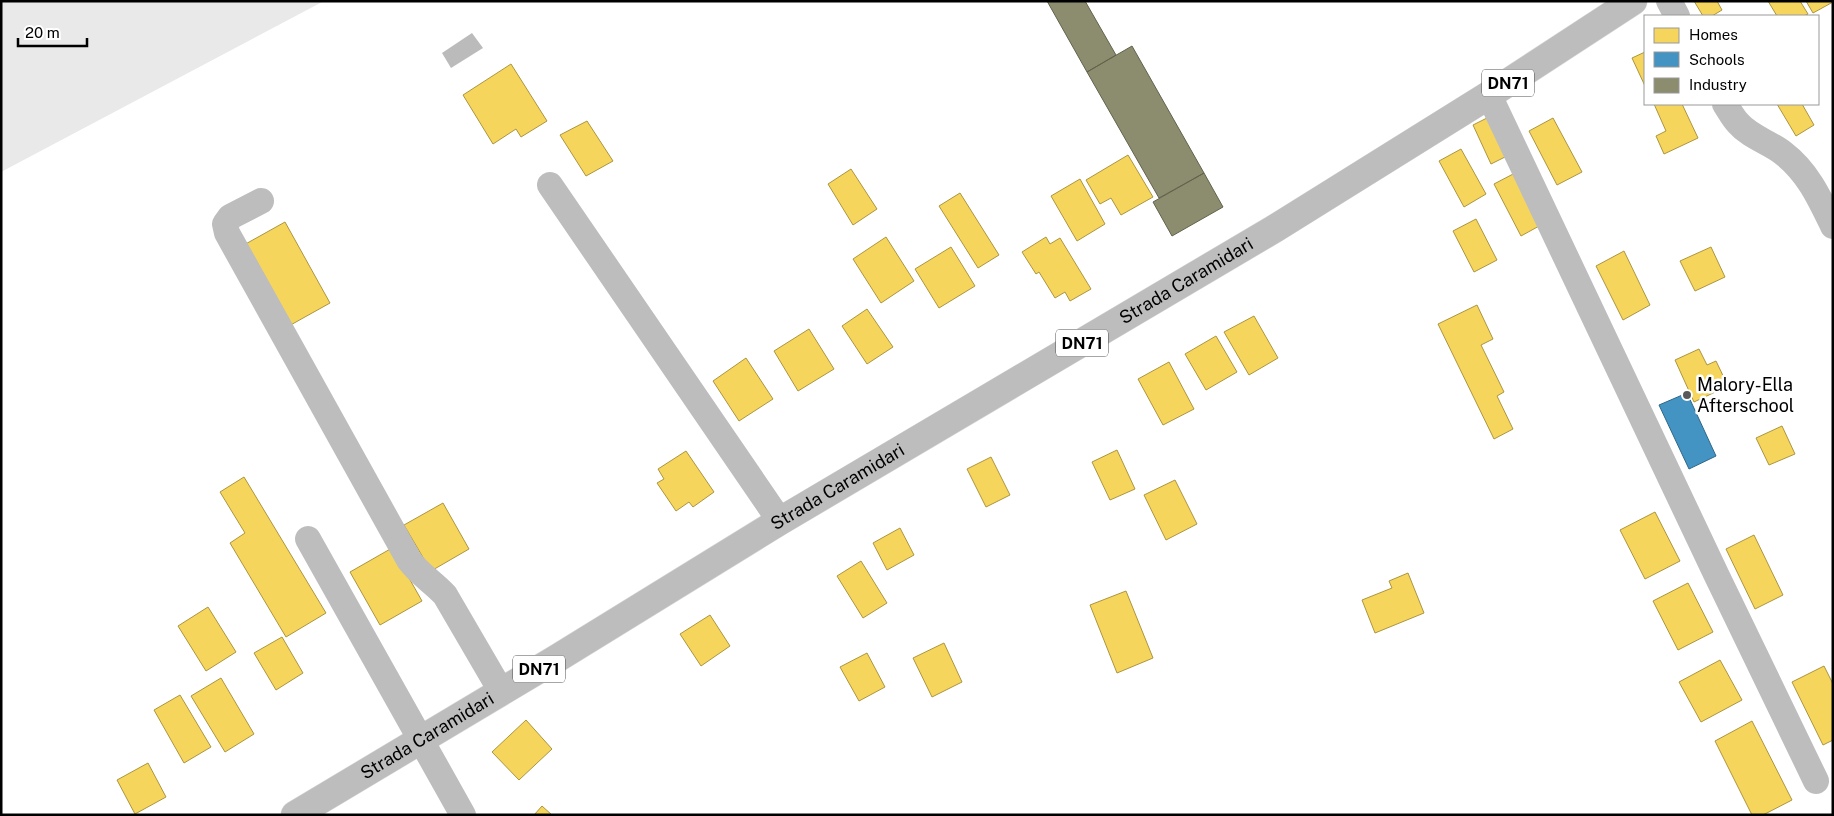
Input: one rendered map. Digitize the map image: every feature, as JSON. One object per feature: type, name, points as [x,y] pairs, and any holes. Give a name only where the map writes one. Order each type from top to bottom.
[{"type":"main road","name":"DN71","points":[[1489,95],[1633,1]]},
{"type":"main road","name":"Strada Caramidari","points":[[295,815],[780,521],[1274,229],[1489,95]]},
{"type":"street","points":[[1669,1],[1676,15]]},
{"type":"street","points":[[1489,95],[1816,781]]},
{"type":"street","points":[[1726,105],[1738,123],[1754,136],[1783,153],[1801,170],[1816,191],[1833,226]]},
{"type":"street","points":[[550,185],[780,521]]},
{"type":"street","points":[[261,200],[230,217],[225,224],[230,239],[409,560],[417,571],[437,586],[445,595],[501,691]]},
{"type":"street","points":[[308,539],[463,815]]},
{"type":"shaded area","points":[[1,1],[324,1],[1,172]]},
{"type":"shaded area","points":[[472,33],[483,48],[451,68],[442,53]]},
{"type":"building: Homes","points":[[1694,1],[1717,1],[1722,10],[1714,15],[1702,15]]},
{"type":"building: Homes","points":[[1768,1],[1800,1],[1808,14],[1806,15],[1776,15]]},
{"type":"building: Homes","points":[[1806,1],[1833,1],[1833,2],[1813,13]]},
{"type":"building: Homes","points":[[1644,52],[1644,84],[1632,58]]},
{"type":"building: Homes","points":[[511,64],[547,121],[521,137],[516,129],[493,144],[463,95]]},
{"type":"building: Homes","points":[[1654,105],[1682,105],[1698,138],[1664,154],[1656,136],[1666,131]]},
{"type":"building: Homes","points":[[1778,105],[1803,105],[1814,125],[1796,136]]},
{"type":"building: Homes","points":[[1491,116],[1509,155],[1491,164],[1473,125]]},
{"type":"building: Homes","points":[[1553,118],[1582,172],[1557,185],[1529,131]]},
{"type":"building: Homes","points":[[587,121],[613,161],[586,176],[560,135]]},
{"type":"building: Homes","points":[[1461,149],[1486,194],[1464,207],[1439,161]]},
{"type":"building: Homes","points":[[1128,155],[1153,197],[1121,215],[1111,198],[1100,204],[1086,180]]},
{"type":"building: Homes","points":[[851,169],[877,209],[853,225],[828,184]]},
{"type":"building: Homes","points":[[1515,173],[1541,225],[1521,236],[1494,184]]},
{"type":"building: Homes","points":[[1080,179],[1105,224],[1077,241],[1051,196]]},
{"type":"building: Homes","points":[[960,193],[999,255],[978,268],[939,206]]},
{"type":"building: Homes","points":[[1476,219],[1497,260],[1474,272],[1453,231]]},
{"type":"building: Homes","points":[[285,222],[330,303],[287,327],[242,246]]},
{"type":"building: Homes","points":[[886,237],[914,281],[881,303],[853,259]]},
{"type":"building: Homes","points":[[1046,237],[1050,244],[1060,238],[1091,289],[1070,301],[1065,292],[1055,298],[1039,272],[1036,274],[1022,252]]},
{"type":"building: Homes","points":[[951,247],[975,286],[939,308],[915,269]]},
{"type":"building: Homes","points":[[1711,247],[1725,277],[1695,291],[1680,261]]},
{"type":"building: Homes","points":[[1624,251],[1650,305],[1623,320],[1596,266]]},
{"type":"building: Homes","points":[[1477,305],[1493,339],[1481,345],[1504,392],[1497,396],[1513,429],[1494,439],[1438,324]]},
{"type":"building: Homes","points":[[867,309],[893,347],[867,364],[842,326]]},
{"type":"building: Homes","points":[[1254,316],[1278,358],[1249,375],[1224,332]]},
{"type":"building: Homes","points":[[809,329],[834,369],[798,391],[774,351]]},
{"type":"building: Homes","points":[[1216,336],[1237,372],[1206,390],[1185,354]]},
{"type":"building: Homes","points":[[1699,349],[1707,365],[1716,361],[1728,386],[1694,402],[1675,360]]},
{"type":"building: Homes","points":[[746,358],[773,399],[739,421],[713,381]]},
{"type":"building: Homes","points":[[1169,362],[1194,409],[1163,425],[1138,379]]},
{"type":"building: Homes","points":[[1782,426],[1795,454],[1769,465],[1756,438]]},
{"type":"building: Homes","points":[[1117,450],[1135,489],[1110,500],[1092,462]]},
{"type":"building: Homes","points":[[686,451],[714,492],[693,507],[689,502],[676,511],[657,483],[664,479],[658,469]]},
{"type":"building: Homes","points":[[991,457],[1010,495],[986,507],[967,469]]},
{"type":"building: Homes","points":[[244,477],[326,613],[286,637],[230,543],[245,533],[220,492]]},
{"type":"building: Homes","points":[[1175,480],[1197,524],[1166,540],[1144,495]]},
{"type":"building: Homes","points":[[443,503],[469,549],[431,571],[404,525]]},
{"type":"building: Homes","points":[[1655,512],[1680,561],[1645,579],[1620,530]]},
{"type":"building: Homes","points":[[900,528],[914,555],[887,570],[873,543]]},
{"type":"building: Homes","points":[[1754,535],[1783,595],[1755,609],[1726,549]]},
{"type":"building: Homes","points":[[392,548],[422,601],[380,625],[350,572]]},
{"type":"building: Homes","points":[[861,561],[887,603],[863,618],[837,576]]},
{"type":"building: Homes","points":[[1408,573],[1424,613],[1375,633],[1362,600],[1392,588],[1389,581]]},
{"type":"building: Homes","points":[[1688,583],[1713,632],[1678,650],[1653,601]]},
{"type":"building: Homes","points":[[1126,591],[1153,658],[1117,673],[1090,605]]},
{"type":"building: Homes","points":[[208,607],[236,652],[206,671],[178,626]]},
{"type":"building: Homes","points":[[710,615],[730,646],[701,666],[680,634]]},
{"type":"building: Homes","points":[[282,637],[303,673],[276,690],[254,653]]},
{"type":"building: Homes","points":[[944,643],[962,682],[932,697],[913,658]]},
{"type":"building: Homes","points":[[867,653],[885,687],[859,701],[840,667]]},
{"type":"building: Homes","points":[[1720,660],[1742,700],[1701,722],[1679,682]]},
{"type":"building: Homes","points":[[1824,666],[1833,684],[1833,740],[1823,745],[1792,682]]},
{"type":"building: Homes","points":[[221,678],[254,734],[225,752],[191,696]]},
{"type":"building: Homes","points":[[180,695],[211,747],[184,763],[154,710]]},
{"type":"building: Homes","points":[[526,720],[552,749],[519,780],[492,752]]},
{"type":"building: Homes","points":[[1752,721],[1792,800],[1763,815],[1752,815],[1715,741]]},
{"type":"building: Homes","points":[[148,763],[166,797],[135,814],[117,780]]},
{"type":"building: Homes","points":[[542,806],[552,815],[534,815]]},
{"type":"building: Schools","points":[[1687,393],[1716,456],[1689,469],[1659,405]]},
{"type":"building: Industry","points":[[1047,1],[1085,1],[1116,55],[1087,72]]},
{"type":"building: Industry","points":[[1132,46],[1204,173],[1159,198],[1087,72]]},
{"type":"building: Industry","points":[[1204,173],[1223,207],[1172,236],[1153,202]]},
{"type":"place","name":"Malory-Ella Afterschool","points":[[1687,395]]}]
